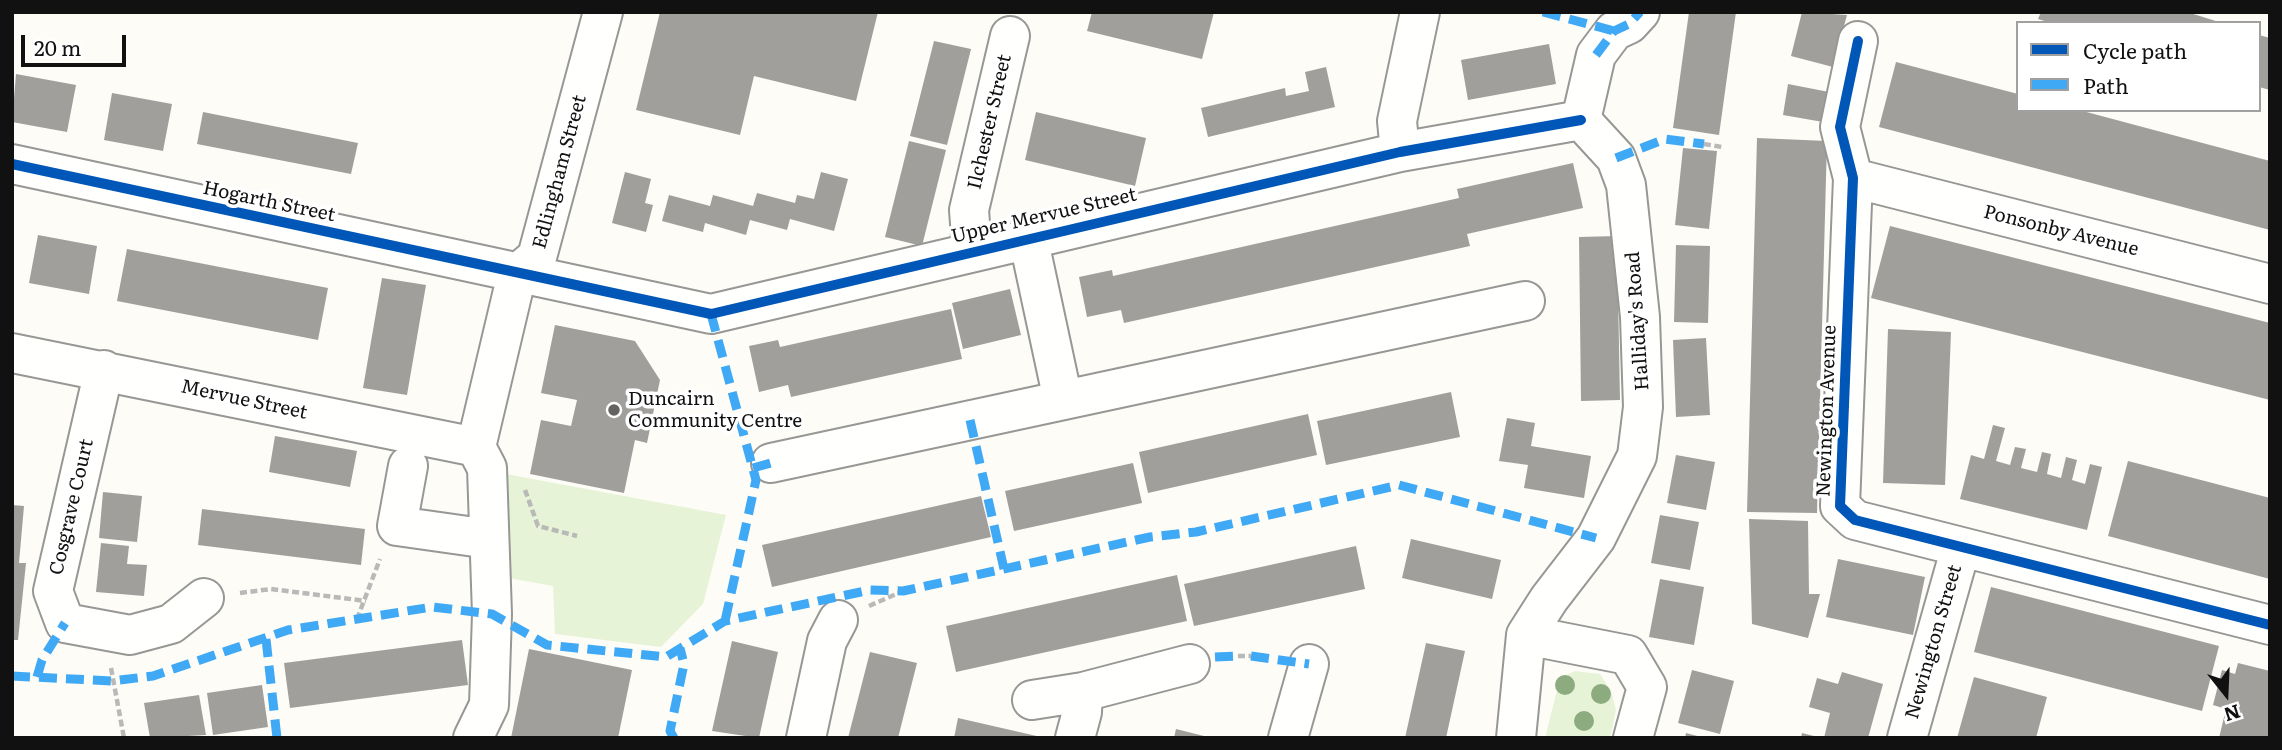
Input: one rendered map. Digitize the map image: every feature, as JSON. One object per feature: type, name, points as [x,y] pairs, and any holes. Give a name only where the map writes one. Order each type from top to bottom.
[{"type":"street","name":"Edlingham Street","points":[[474,738],[489,705],[492,614],[482,463],[517,274],[537,257],[603,12]]},
{"type":"street","points":[[1401,152],[1397,121],[1420,12]]},
{"type":"street","points":[[1581,120],[1596,55],[1614,31],[1629,24],[1640,12]]},
{"type":"street","name":"Ilchester Street","points":[[972,250],[969,210],[1010,36]]},
{"type":"street","name":"Newington Avenue","points":[[1858,41],[1840,127],[1853,178],[1840,506],[1855,520],[2270,625]]},
{"type":"street","name":"Upper Mervue Street","points":[[517,274],[711,314],[972,250],[1401,152],[1581,120]]},
{"type":"street","name":"Halliday's Road","points":[[1516,738],[1526,635],[1549,599],[1596,538],[1637,456],[1643,407],[1640,317],[1626,185],[1616,159],[1581,120]]},
{"type":"street","name":"Hogarth Street","points":[[12,164],[517,274]]},
{"type":"street","name":"Ponsonby Avenue","points":[[1853,178],[2270,284]]},
{"type":"street","points":[[1028,237],[1063,400]]},
{"type":"street","points":[[771,464],[1525,301]]},
{"type":"street","name":"Mervue Street","points":[[12,353],[104,369],[482,463]]},
{"type":"street","name":"Cosgrave Court","points":[[104,369],[53,591],[65,623],[130,635],[171,624],[204,598]]},
{"type":"street","points":[[408,466],[397,526],[489,539]]},
{"type":"street","name":"Newington Street","points":[[1907,738],[1961,547]]},
{"type":"street","points":[[806,738],[827,641],[838,620]]},
{"type":"street","points":[[1526,635],[1628,655],[1647,687],[1633,738]]},
{"type":"street","points":[[1032,700],[1083,692],[1190,664]]},
{"type":"street","points":[[1288,738],[1309,664]]},
{"type":"street","points":[[1075,738],[1082,712],[1083,692]]},
{"type":"path","points":[[1704,144],[1722,147]]},
{"type":"path","points":[[482,463],[528,491],[538,526],[577,536]]},
{"type":"path","points":[[356,619],[366,601],[372,575],[397,526]]},
{"type":"path","points":[[204,598],[271,589],[366,601]]},
{"type":"path","points":[[1238,656],[1251,656]]},
{"type":"path","points":[[112,681],[124,738]]},
{"type":"green space","points":[[506,474],[726,515],[703,604],[661,647],[555,634],[553,586],[503,577]]},
{"type":"green space","points":[[1575,671],[1600,674],[1611,691],[1616,710],[1610,738],[1545,738],[1560,678]]},
{"type":"building","points":[[660,12],[878,12],[856,101],[754,76],[740,135],[636,110]]},
{"type":"building","points":[[1092,12],[1214,12],[1202,59],[1087,31]]},
{"type":"building","points":[[1689,12],[1736,12],[1719,135],[1673,128]]},
{"type":"building","points":[[1802,12],[1847,15],[1833,67],[1791,56]]},
{"type":"building","points":[[2041,12],[2187,12],[2216,21],[2044,21],[2038,19]]},
{"type":"building","points":[[2261,36],[2270,38],[2270,90],[2261,88]]},
{"type":"building","points":[[934,41],[971,49],[947,145],[910,136]]},
{"type":"building","points":[[1549,44],[1556,84],[1468,100],[1461,60]]},
{"type":"building","points":[[1896,62],[2016,93],[2016,112],[2086,112],[2270,161],[2270,230],[1879,127]]},
{"type":"building","points":[[1326,67],[1335,107],[1208,137],[1201,108],[1285,88],[1286,96],[1309,91],[1305,72]]},
{"type":"building","points":[[16,74],[76,85],[67,132],[12,122]]},
{"type":"building","points":[[1788,84],[1829,92],[1823,122],[1783,115]]},
{"type":"building","points":[[112,93],[172,104],[163,151],[104,140]]},
{"type":"building","points":[[203,112],[358,143],[351,174],[197,144]]},
{"type":"building","points":[[1036,112],[1146,138],[1135,186],[1025,160]]},
{"type":"building","points":[[1757,138],[1827,141],[1817,513],[1747,512]]},
{"type":"building","points":[[909,141],[946,150],[922,246],[885,237]]},
{"type":"building","points":[[1683,148],[1717,151],[1709,229],[1675,225]]},
{"type":"building","points":[[1573,163],[1583,208],[1467,234],[1470,246],[1124,323],[1121,310],[1087,317],[1079,277],[1112,270],[1113,276],[1459,198],[1457,189]]},
{"type":"building","points":[[625,172],[651,179],[645,203],[653,205],[646,232],[612,223]]},
{"type":"building","points":[[821,172],[848,179],[834,231],[790,219],[787,230],[750,220],[746,235],[705,223],[703,232],[662,221],[669,195],[710,206],[713,195],[753,206],[757,193],[795,203],[797,195],[814,199]]},
{"type":"building","points":[[1890,226],[2270,323],[2270,400],[1871,298]]},
{"type":"building","points":[[38,235],[97,246],[89,294],[29,283]]},
{"type":"building","points":[[1617,236],[1620,400],[1581,401],[1579,237]]},
{"type":"building","points":[[1676,245],[1710,246],[1708,323],[1674,322]]},
{"type":"building","points":[[127,249],[328,288],[318,340],[117,301]]},
{"type":"building","points":[[382,278],[426,285],[407,395],[363,388]]},
{"type":"building","points":[[1010,289],[1021,335],[963,349],[952,303]]},
{"type":"building","points":[[951,309],[962,359],[791,397],[788,385],[759,392],[749,346],[778,340],[780,347]]},
{"type":"building","name":"Duncairn Community Centre","points":[[555,325],[635,341],[660,380],[647,443],[635,440],[624,493],[530,474],[541,420],[571,426],[577,400],[541,393]]},
{"type":"building","points":[[1888,329],[1951,332],[1945,485],[1883,483]]},
{"type":"building","points":[[1706,338],[1710,415],[1676,417],[1673,340]]},
{"type":"building","points":[[1451,392],[1460,437],[1326,465],[1317,421]]},
{"type":"building","points":[[1308,414],[1317,455],[1148,493],[1139,452]]},
{"type":"building","points":[[1507,418],[1535,423],[1531,446],[1591,456],[1584,498],[1524,488],[1528,465],[1499,461]]},
{"type":"building","points":[[1993,425],[2005,428],[1996,461],[2010,465],[2015,447],[2026,449],[2021,468],[2037,472],[2042,452],[2051,454],[2047,474],[2061,478],[2066,457],[2077,460],[2072,480],[2085,484],[2090,464],[2102,467],[2087,530],[1960,499],[1971,455],[1984,459]]},
{"type":"building","points":[[275,436],[357,451],[350,487],[269,472]]},
{"type":"building","points":[[1676,455],[1715,462],[1706,510],[1667,503]]},
{"type":"building","points":[[2128,461],[2270,498],[2270,579],[2108,536]]},
{"type":"building","points":[[1133,463],[1142,503],[1014,531],[1005,491]]},
{"type":"building","points":[[103,492],[142,496],[137,542],[99,538]]},
{"type":"building","points":[[981,496],[991,537],[772,587],[762,545]]},
{"type":"building","points":[[12,505],[24,506],[19,563],[26,563],[18,640],[12,640]]},
{"type":"building","points":[[202,509],[365,529],[361,565],[198,545]]},
{"type":"building","points":[[1660,515],[1699,522],[1690,570],[1651,563]]},
{"type":"building","points":[[1749,519],[1808,521],[1809,594],[1820,594],[1808,638],[1752,624]]},
{"type":"building","points":[[1411,539],[1501,560],[1492,599],[1402,578]]},
{"type":"building","points":[[101,543],[129,546],[127,564],[147,565],[144,596],[96,592]]},
{"type":"building","points":[[1356,546],[1365,589],[1194,626],[1184,584]]},
{"type":"building","points":[[1838,559],[1925,577],[1913,635],[1826,617]]},
{"type":"building","points":[[1177,575],[1187,621],[956,672],[946,626]]},
{"type":"building","points":[[1660,579],[1704,587],[1694,645],[1649,637]]},
{"type":"building","points":[[1991,587],[2219,646],[2202,711],[1974,652]]},
{"type":"building","points":[[462,640],[468,685],[290,708],[284,663]]},
{"type":"building","points":[[732,641],[778,652],[759,738],[712,731]]},
{"type":"building","points":[[1426,643],[1465,651],[1446,738],[1405,738]]},
{"type":"building","points":[[529,649],[632,670],[618,738],[511,738]]},
{"type":"building","points":[[870,652],[917,663],[898,738],[848,738]]},
{"type":"building","points":[[2238,663],[2270,671],[2270,738],[2219,738],[2226,709],[2213,705],[2222,670],[2235,674]]},
{"type":"building","points":[[1692,670],[1734,681],[1720,734],[1678,723]]},
{"type":"building","points":[[1842,672],[1883,684],[1868,738],[1824,738],[1830,713],[1809,707],[1817,678],[1838,684]]},
{"type":"building","points":[[1974,677],[2047,697],[2036,738],[1957,738]]},
{"type":"building","points":[[262,685],[268,727],[213,735],[207,693]]},
{"type":"building","points":[[199,695],[206,735],[150,738],[144,703]]},
{"type":"building","points":[[958,718],[1041,737],[1041,738],[954,738]]},
{"type":"building","points":[[1176,729],[1208,737],[1208,738],[1174,738]]},
{"type":"building","points":[[1686,733],[1701,737],[1701,738],[1685,738]]},
{"type":"building","points":[[1802,733],[1818,737],[1818,738],[1801,738]]},
{"type":"marked path","points":[[1543,12],[1614,31]]},
{"type":"marked path","points":[[1596,55],[1614,31],[1629,24],[1640,12]]},
{"type":"marked path","points":[[1616,158],[1665,139],[1704,144]]},
{"type":"marked path","points":[[711,314],[756,480],[725,621]]},
{"type":"marked path","points":[[970,420],[1004,569]]},
{"type":"marked path","points":[[753,468],[771,463]]},
{"type":"marked path","points":[[12,676],[112,681],[153,676],[288,630],[432,607],[492,614],[547,645],[666,657],[725,621],[870,590],[903,591],[1150,537],[1196,532],[1399,485],[1596,538]]},
{"type":"marked path","points":[[37,677],[42,660],[65,623]]},
{"type":"marked path","points":[[266,639],[277,738]]},
{"type":"marked path","points":[[674,738],[670,731],[684,664],[680,648]]},
{"type":"marked path","points":[[1215,657],[1238,656]]},
{"type":"marked path","points":[[1251,656],[1309,664]]},
{"type":"cycle path","points":[[1858,41],[1840,127],[1853,178],[1840,506],[1855,520],[2270,625]]},
{"type":"cycle path","points":[[12,164],[711,314],[1400,152],[1581,120]]},
{"type":"place","name":"Duncairn Community Centre","points":[[614,410]]}]
